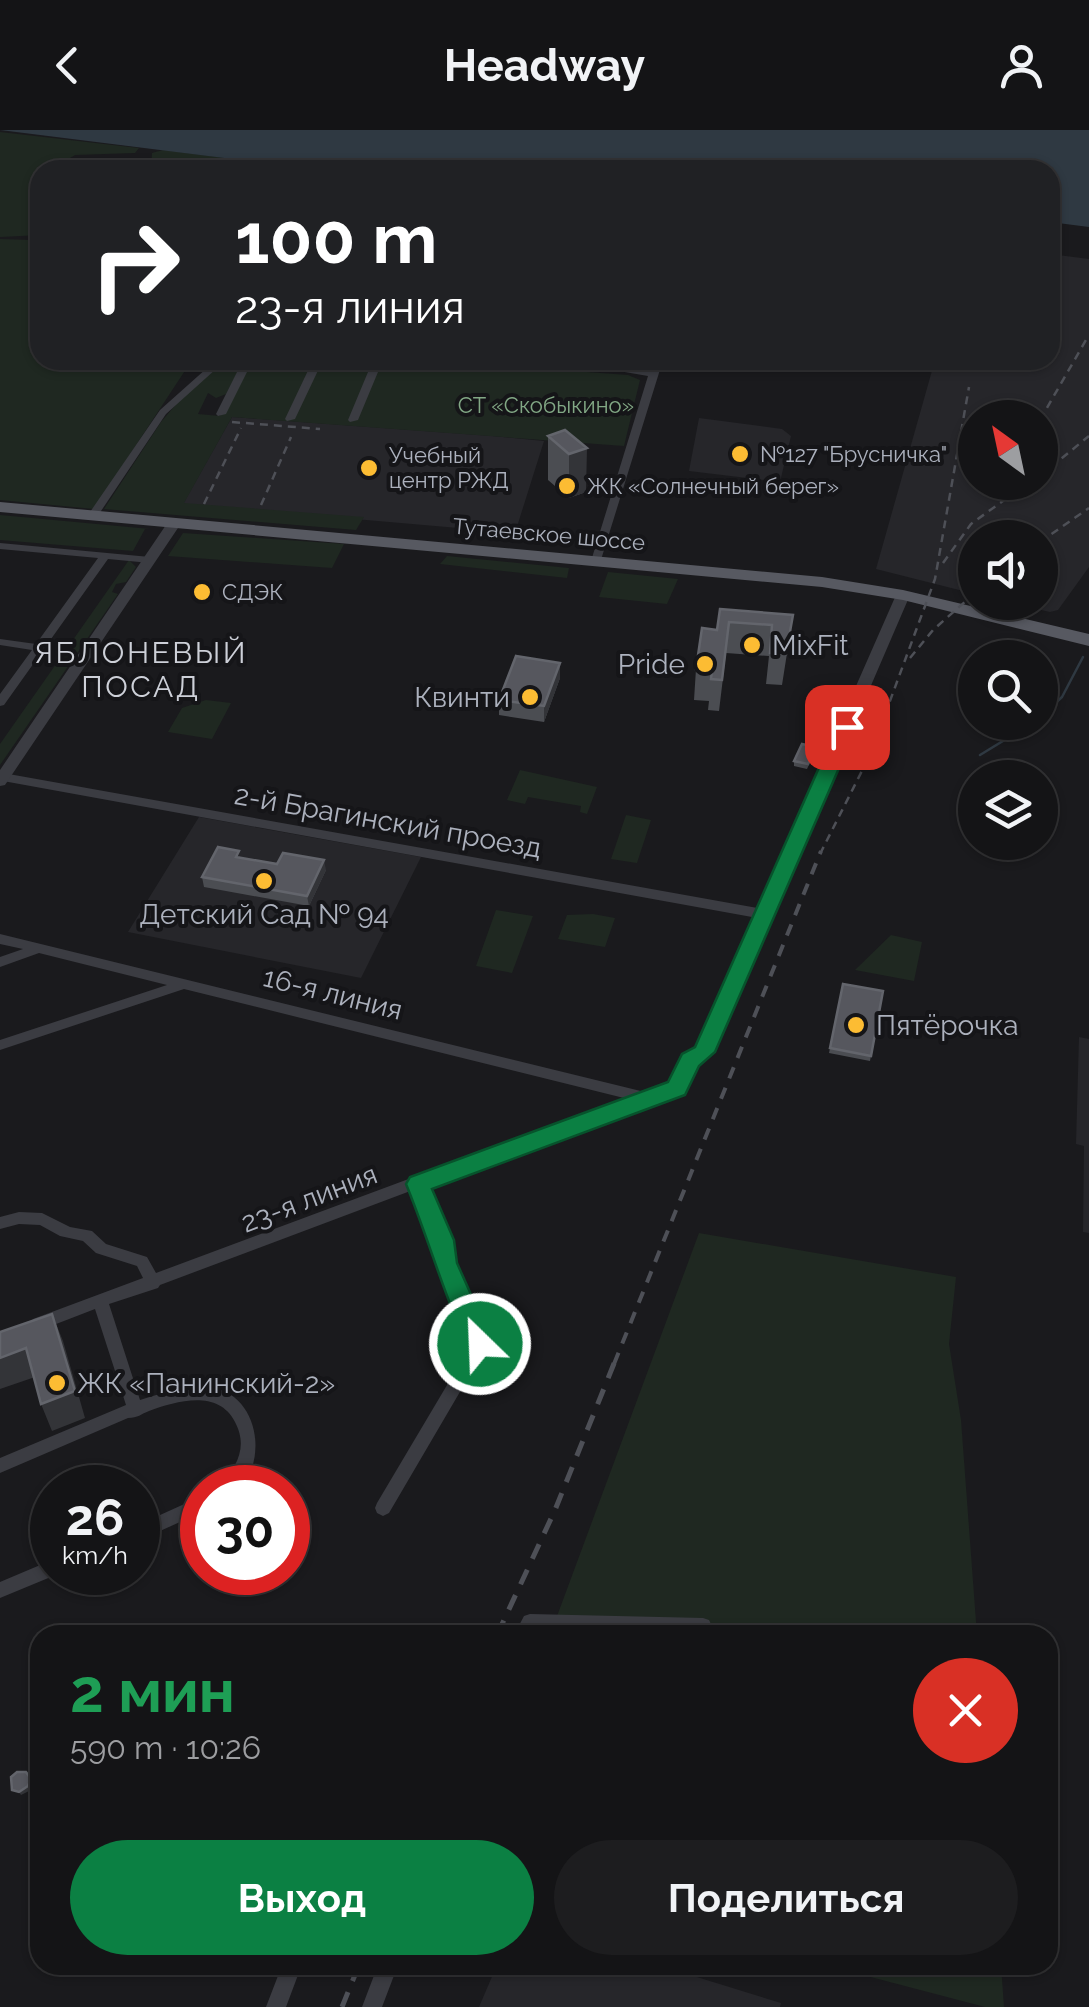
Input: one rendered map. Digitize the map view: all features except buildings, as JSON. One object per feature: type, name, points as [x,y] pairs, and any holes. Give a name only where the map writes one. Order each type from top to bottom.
[{"type":"main road","name":"Тутаевское шоссе","points":[[0,508],[793,578],[902,595],[1089,640]]},
{"type":"street","points":[[94,515],[164,412],[210,370]]},
{"type":"street","points":[[221,414],[243,370]]},
{"type":"street","points":[[290,419],[313,370]]},
{"type":"street","points":[[354,420],[374,370]]},
{"type":"street","points":[[610,370],[653,374]]},
{"type":"street","points":[[596,561],[654,370]]},
{"type":"street","points":[[2,779],[174,522]]},
{"type":"street","points":[[0,546],[150,560]]},
{"type":"street","points":[[0,702],[106,556]]},
{"type":"street","points":[[652,1100],[677,1088],[690,1060],[704,1052],[902,595]]},
{"type":"street","points":[[0,642],[39,648]]},
{"type":"street","name":"2-й Брагинский проезд","points":[[2,779],[764,914]]},
{"type":"street","name":"16-я линия","points":[[0,939],[652,1100]]},
{"type":"street","points":[[0,962],[38,949]]},
{"type":"street","points":[[0,1045],[187,983]]},
{"type":"street","name":"23-я линия","points":[[17,1331],[529,1140],[652,1100]]},
{"type":"street","points":[[383,1508],[480,1344],[444,1263],[441,1240],[418,1184]]},
{"type":"street","points":[[0,1223],[28,1214],[48,1219],[74,1236],[88,1234],[101,1249],[142,1262],[153,1282]]},
{"type":"street","points":[[100,1301],[136,1411]]},
{"type":"street","points":[[0,1466],[170,1398],[208,1393],[222,1397],[240,1416],[250,1446],[245,1465]]},
{"type":"street","points":[[0,1590],[30,1577]]},
{"type":"street","points":[[529,1625],[660,1625]]},
{"type":"street","points":[[276,2007],[288,1975]]},
{"type":"street","points":[[372,2007],[384,1975]]},
{"type":"shaded area","points":[[0,130],[1089,130],[1089,227],[1060,223],[1060,160],[241,160]]},
{"type":"shaded area","points":[[1060,255],[1089,259],[1089,567],[1058,610],[1058,520],[958,520],[958,590],[876,569],[932,370],[1060,370]]},
{"type":"shaded area","name":"Учебный центр РЖД","points":[[232,417],[544,441],[515,533],[183,504]]},
{"type":"shaded area","name":"№127 \"Брусничка\"","points":[[699,418],[782,429],[791,436],[780,482],[689,471]]},
{"type":"shaded area","points":[[199,817],[421,857],[361,978],[128,932]]},
{"type":"shaded area","points":[[1079,1037],[1089,1039],[1089,1233],[1083,1232],[1084,1146],[1076,1144]]},
{"type":"shaded area","points":[[493,1975],[690,1975],[781,2003],[780,2007],[479,2007]]},
{"type":"green space","points":[[0,132],[139,148],[135,153],[30,160],[30,236],[0,237]]},
{"type":"green space","points":[[163,150],[242,160],[152,160],[152,153]]},
{"type":"green space","points":[[0,239],[30,240],[30,370],[185,370],[94,509],[0,500]]},
{"type":"green space","name":"СТ «Скобыкино»","points":[[205,370],[239,370],[226,394],[216,398],[208,393],[198,414],[220,416],[243,370],[560,370],[628,375],[640,380],[624,446],[232,417],[184,503],[364,517],[356,530],[104,509],[161,422]]},
{"type":"green space","points":[[0,515],[150,529],[145,529],[133,551],[0,540]]},
{"type":"green space","points":[[183,533],[344,544],[332,568],[168,556]]},
{"type":"green space","points":[[447,556],[569,568],[567,578],[440,564]]},
{"type":"green space","points":[[129,560],[136,567],[126,582],[116,584],[112,592],[118,594],[0,765],[0,744]]},
{"type":"green space","points":[[608,572],[678,579],[667,604],[599,597]]},
{"type":"green space","points":[[206,700],[231,703],[212,739],[168,732],[182,708]]},
{"type":"green space","points":[[520,770],[597,787],[587,814],[580,812],[581,806],[528,797],[525,804],[507,800]]},
{"type":"green space","points":[[626,815],[651,820],[637,863],[611,859]]},
{"type":"green space","points":[[496,910],[533,916],[512,973],[476,966]]},
{"type":"green space","points":[[567,915],[615,918],[605,947],[558,939]]},
{"type":"green space","points":[[891,935],[922,942],[914,981],[855,970]]},
{"type":"green space","points":[[699,1233],[956,1277],[949,1344],[961,1420],[976,1625],[554,1625]]},
{"type":"green space","points":[[863,1975],[1002,1975],[1004,2007],[985,2007]]},
{"type":"waterway","points":[[1058,701],[1083,657]]},
{"type":"waterway","points":[[980,755],[1005,740]]},
{"type":"railway","points":[[1052,400],[1086,340]]},
{"type":"railway","points":[[820,854],[870,755],[935,579],[969,387]]},
{"type":"railway","points":[[232,422],[320,429]]},
{"type":"railway","points":[[204,504],[241,428]]},
{"type":"railway","points":[[1058,461],[1089,436]]},
{"type":"railway","points":[[261,505],[291,437]]},
{"type":"railway","points":[[943,563],[971,524],[1004,500]]},
{"type":"railway","points":[[1058,530],[1089,508]]},
{"type":"railway","points":[[910,658],[958,608]]},
{"type":"railway","points":[[614,1364],[821,851]]},
{"type":"railway","points":[[502,1625],[555,1510],[615,1361]]},
{"type":"railway","points":[[342,2007],[355,1975]]},
{"type":"place","name":"№127 \"Брусничка\"","points":[[740,454]]},
{"type":"place","name":"Учебный центр РЖД","points":[[369,468]]},
{"type":"place","name":"ЖК «Солнечный берег»","points":[[567,486]]},
{"type":"place","name":"СДЭК","points":[[202,592]]},
{"type":"place","name":"MixFit","points":[[752,645]]},
{"type":"place","name":"Pride","points":[[705,664]]},
{"type":"place","name":"Квинти","points":[[530,697]]},
{"type":"place","name":"Детский Сад № 94","points":[[264,881]]},
{"type":"place","name":"Пятёрочка","points":[[856,1025]]},
{"type":"place","name":"ЖК «Панинский-2»","points":[[57,1383]]},
{"type":"district","name":"ЯБЛОНЕВЫЙ ПОСАД","points":[[141,670]]},
{"type":"route","points":[[480,1344],[444,1263],[441,1240],[418,1184],[677,1088],[690,1060],[704,1052],[847,727]]}]
